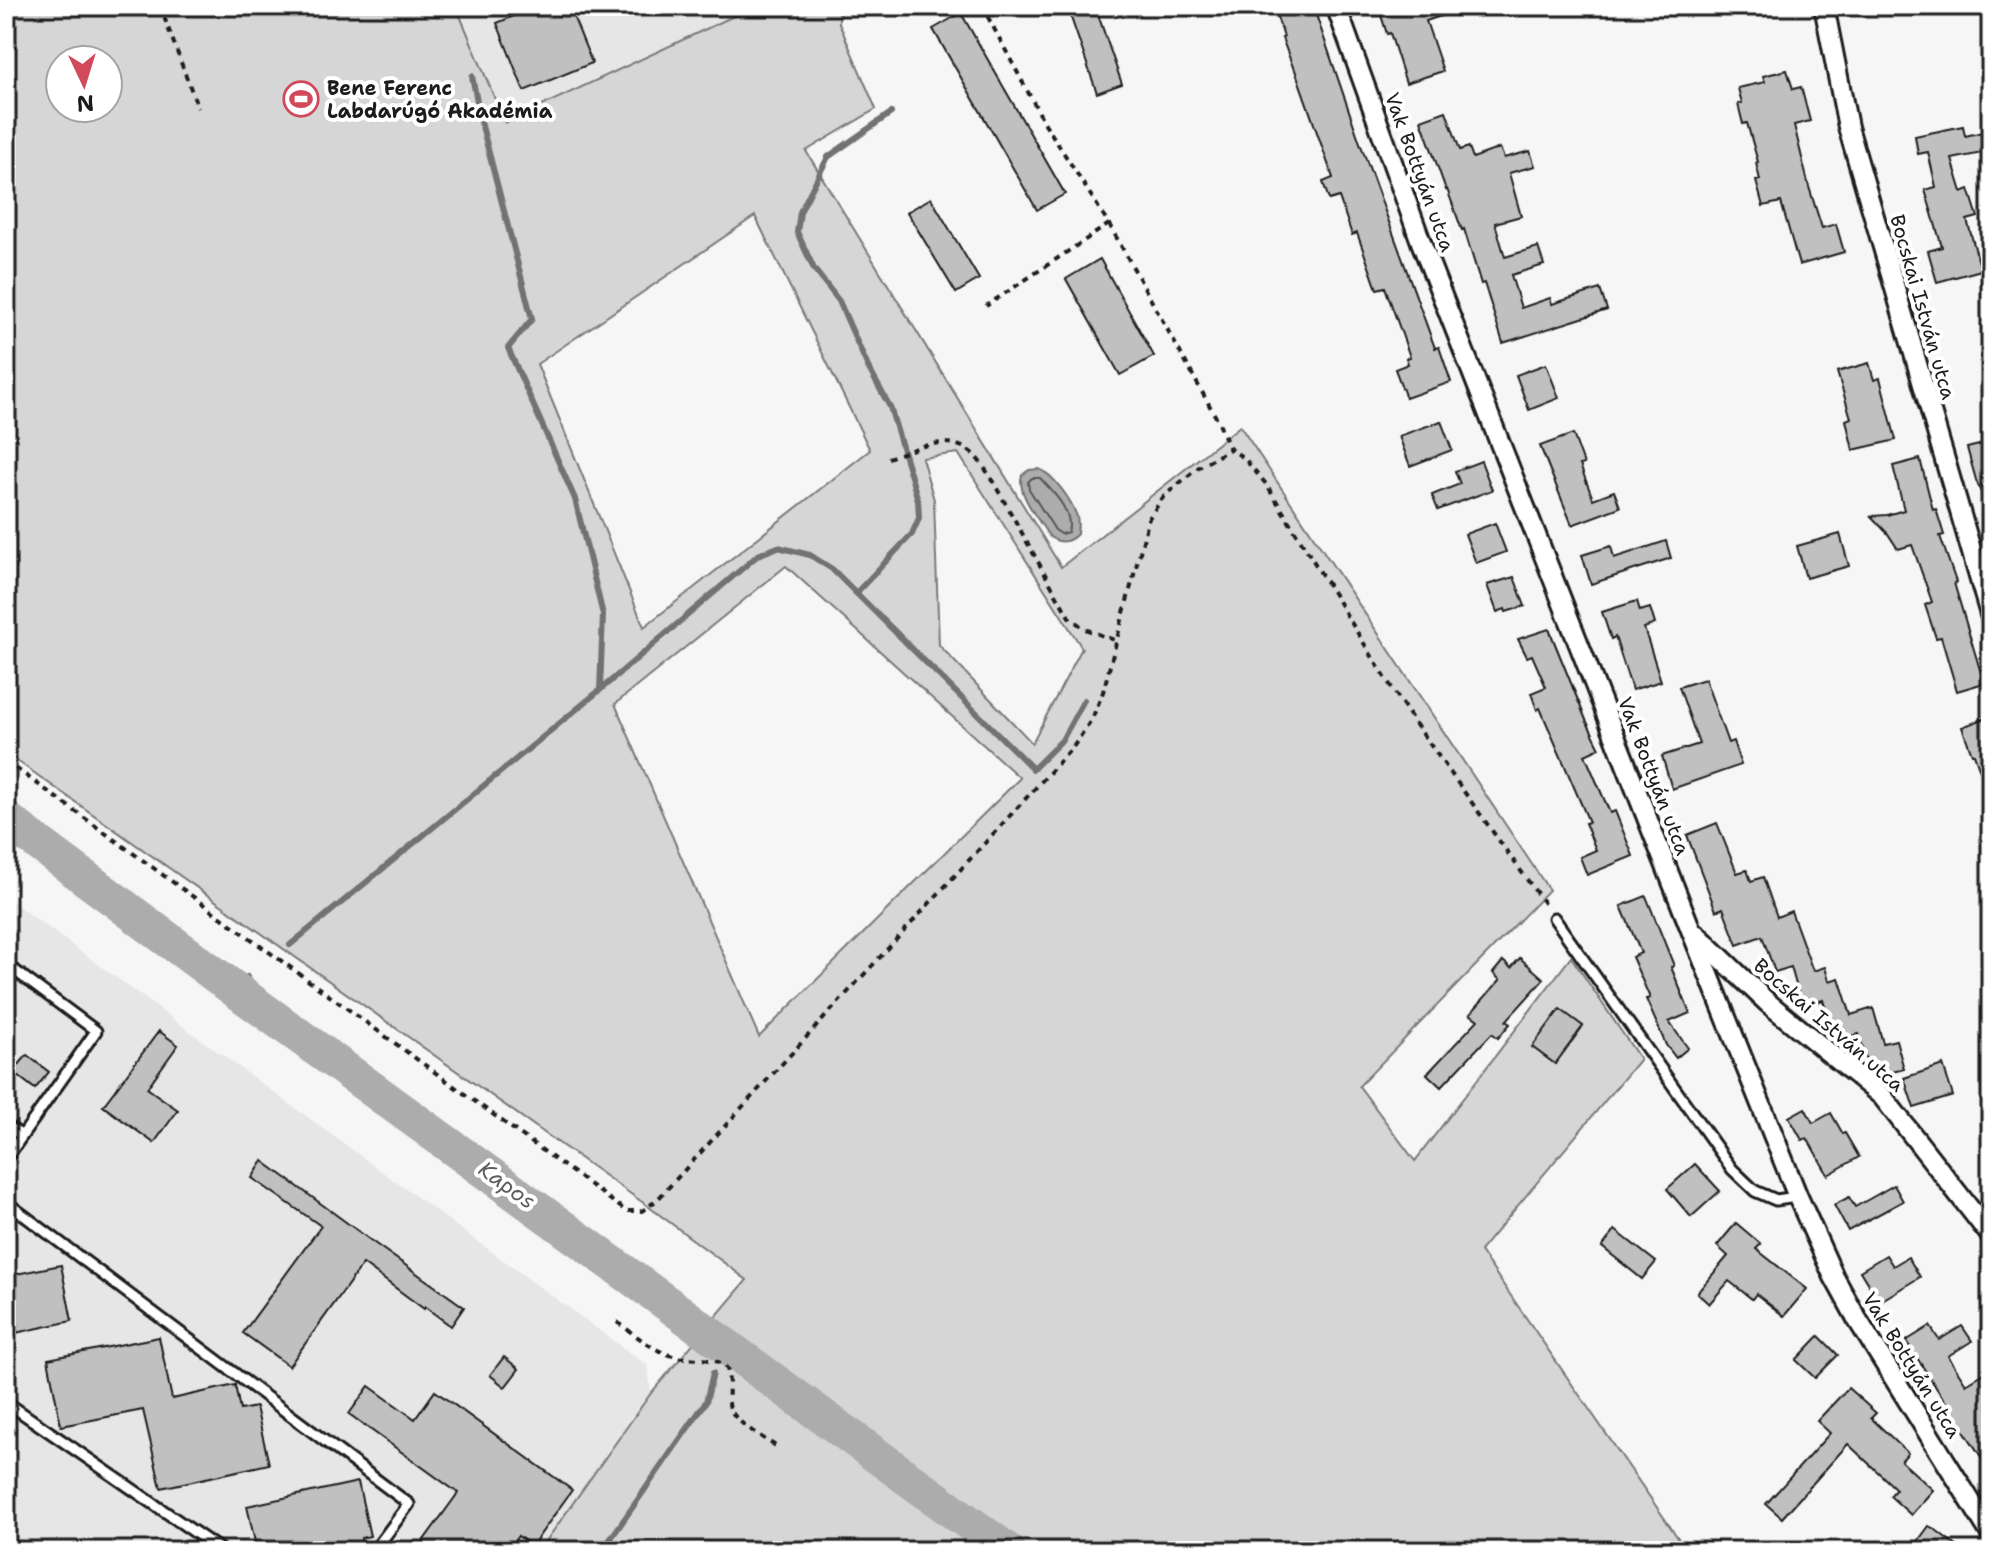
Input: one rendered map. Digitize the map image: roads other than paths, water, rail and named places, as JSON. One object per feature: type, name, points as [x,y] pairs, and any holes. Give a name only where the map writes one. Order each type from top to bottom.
[{"type":"street","name":"Vak Bottyán utca","points":[[1336,6],[1421,242],[1798,1197],[1834,1277],[1857,1319],[1991,1534]]},
{"type":"street","name":"Bocskai István utca","points":[[1824,6],[1848,127],[1991,618]]},
{"type":"street","name":"Bocskai István utca","points":[[1691,930],[1768,1003],[1882,1096],[1991,1236]]},
{"type":"lane","points":[[1554,918],[1732,1169],[1755,1191],[1776,1200],[1798,1197]]},
{"type":"lane","points":[[6,964],[96,1031],[6,1159]]},
{"type":"lane","points":[[6,1125],[22,1136]]},
{"type":"lane","points":[[6,1202],[409,1504],[374,1551]]},
{"type":"lane","points":[[6,1402],[222,1551]]},
{"type":"water","points":[[1039,469],[1056,482],[1074,508],[1078,529],[1071,539],[1052,539],[1025,498],[1022,475]]},
{"type":"waterway","points":[[472,76],[532,319],[508,348],[575,499],[603,615],[600,690]]},
{"type":"waterway","points":[[856,593],[912,534],[919,518],[918,500],[890,407],[868,367],[839,301],[814,269],[797,232],[800,212],[828,157],[891,113]]},
{"type":"waterway","points":[[290,945],[600,690],[758,555],[778,547],[810,555],[832,569],[1033,769],[1062,740],[1084,700]]},
{"type":"waterway","name":"Kapos","points":[[6,819],[233,988],[1008,1551]]},
{"type":"waterway","points":[[233,988],[247,977]]},
{"type":"waterway","points":[[718,1354],[725,1344]]},
{"type":"waterway","points":[[602,1551],[706,1402],[713,1373]]},
{"type":"place","name":"Bene Ferenc Labdarúgó Akadémia","points":[[301,99]]}]
